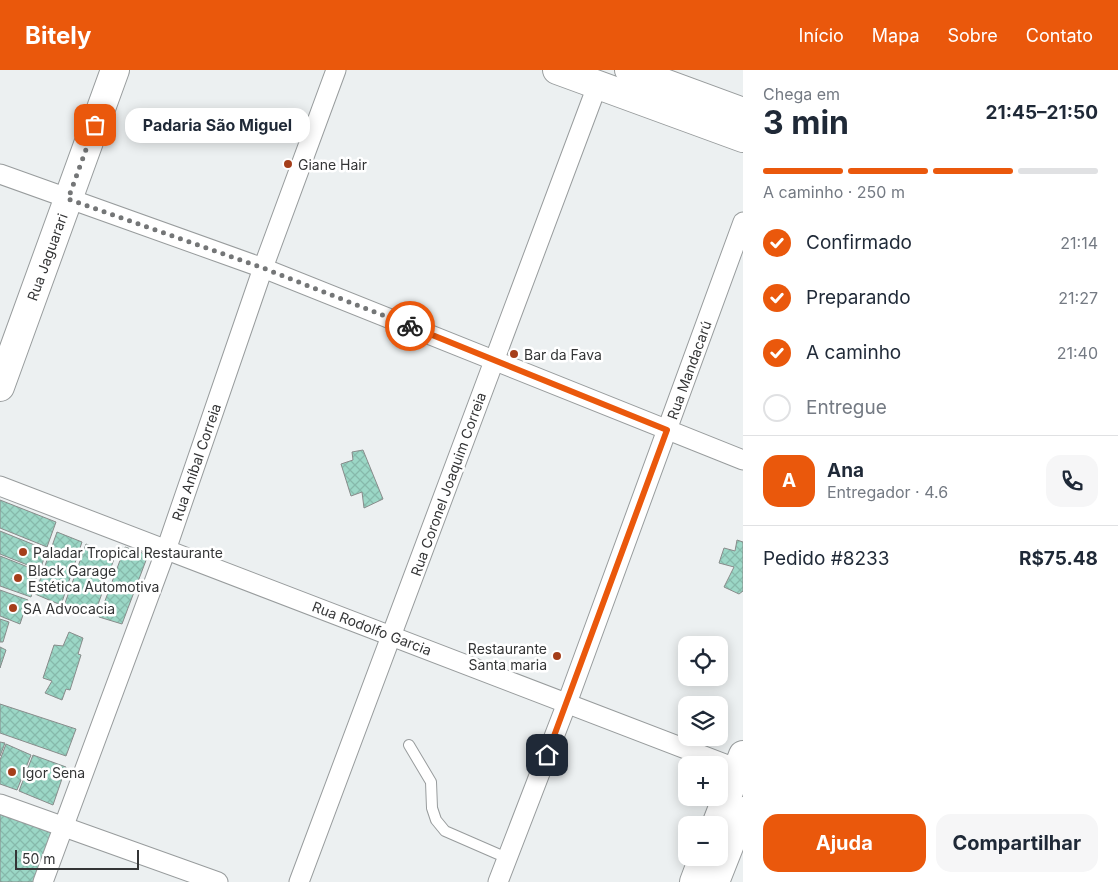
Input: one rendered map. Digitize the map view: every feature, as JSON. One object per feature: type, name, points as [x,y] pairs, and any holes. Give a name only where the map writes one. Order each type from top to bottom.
[{"type":"main road","name":"Rua Jaguarari","points":[[0,387],[115,70]]},
{"type":"main road","points":[[556,70],[743,138]]},
{"type":"main road","points":[[629,70],[666,76],[743,112]]},
{"type":"main road","points":[[720,816],[741,765]]},
{"type":"main road","points":[[715,882],[743,811]]},
{"type":"main road","points":[[694,882],[700,866]]},
{"type":"street","name":"Rua Aníbal Correia","points":[[43,882],[62,826],[166,550],[263,268],[336,70]]},
{"type":"street","name":"Rua Coronel Joaquim Correia","points":[[299,882],[597,86]]},
{"type":"street","points":[[0,174],[263,268],[495,359],[743,460]]},
{"type":"street","name":"Rua Mandacarú","points":[[498,882],[567,704],[743,222]]},
{"type":"street","name":"Rua Rodolfo Garcia","points":[[0,486],[567,704],[741,765]]},
{"type":"street","points":[[0,804],[218,882]]},
{"type":"lane","points":[[409,745],[431,782],[432,808],[436,820],[446,831],[507,858]]},
{"type":"building","points":[[363,450],[383,499],[364,508],[362,492],[351,496],[341,464],[353,460],[352,452]]},
{"type":"building","points":[[0,500],[56,522],[47,547],[0,528]]},
{"type":"building","name":"Paladar Tropical Restaurante","points":[[0,531],[47,550],[40,570],[0,554]]},
{"type":"building","points":[[57,532],[82,542],[61,605],[35,594]]},
{"type":"building","points":[[737,540],[743,542],[743,591],[739,594],[724,587],[734,567],[719,563],[724,548],[735,551]]},
{"type":"building","points":[[86,544],[115,556],[94,616],[64,606]]},
{"type":"building","points":[[125,547],[148,555],[122,624],[99,617]]},
{"type":"building","name":"Black Garage Estética Automotiva","points":[[0,556],[38,571],[31,597],[0,586]]},
{"type":"building","name":"SA Advocacia","points":[[0,590],[28,600],[20,624],[0,616]]},
{"type":"building","points":[[0,619],[9,622],[3,642],[0,642]]},
{"type":"building","points":[[69,632],[83,638],[78,654],[81,655],[70,690],[66,689],[62,700],[45,693],[52,681],[43,678],[54,645],[63,646]]},
{"type":"building","points":[[0,647],[6,650],[0,668]]},
{"type":"building","points":[[0,704],[76,729],[66,756],[0,733]]},
{"type":"building","points":[[0,742],[5,743],[0,756]]},
{"type":"building","name":"Igor Sena","points":[[6,744],[31,755],[17,790],[0,784],[0,760]]},
{"type":"building","points":[[33,755],[66,767],[53,805],[19,791]]},
{"type":"building","points":[[0,809],[55,828],[35,882],[0,882]]},
{"type":"way so far","points":[[95,125],[68,199],[263,268],[410,326]]},
{"type":"place","name":"Padaria São Miguel","points":[[95,125]]},
{"type":"place","name":"Giane Hair","points":[[288,164]]},
{"type":"place","name":"Bar da Fava","points":[[514,354]]},
{"type":"place","name":"Paladar Tropical Restaurante","points":[[23,552]]},
{"type":"place","name":"Black Garage Estética Automotiva","points":[[18,578]]},
{"type":"place","name":"SA Advocacia","points":[[13,608]]},
{"type":"place","name":"Restaurante Santa maria","points":[[557,656]]},
{"type":"place","name":"Igor Sena","points":[[12,772]]},
{"type":"route","points":[[410,326],[667,430],[547,755]]}]
